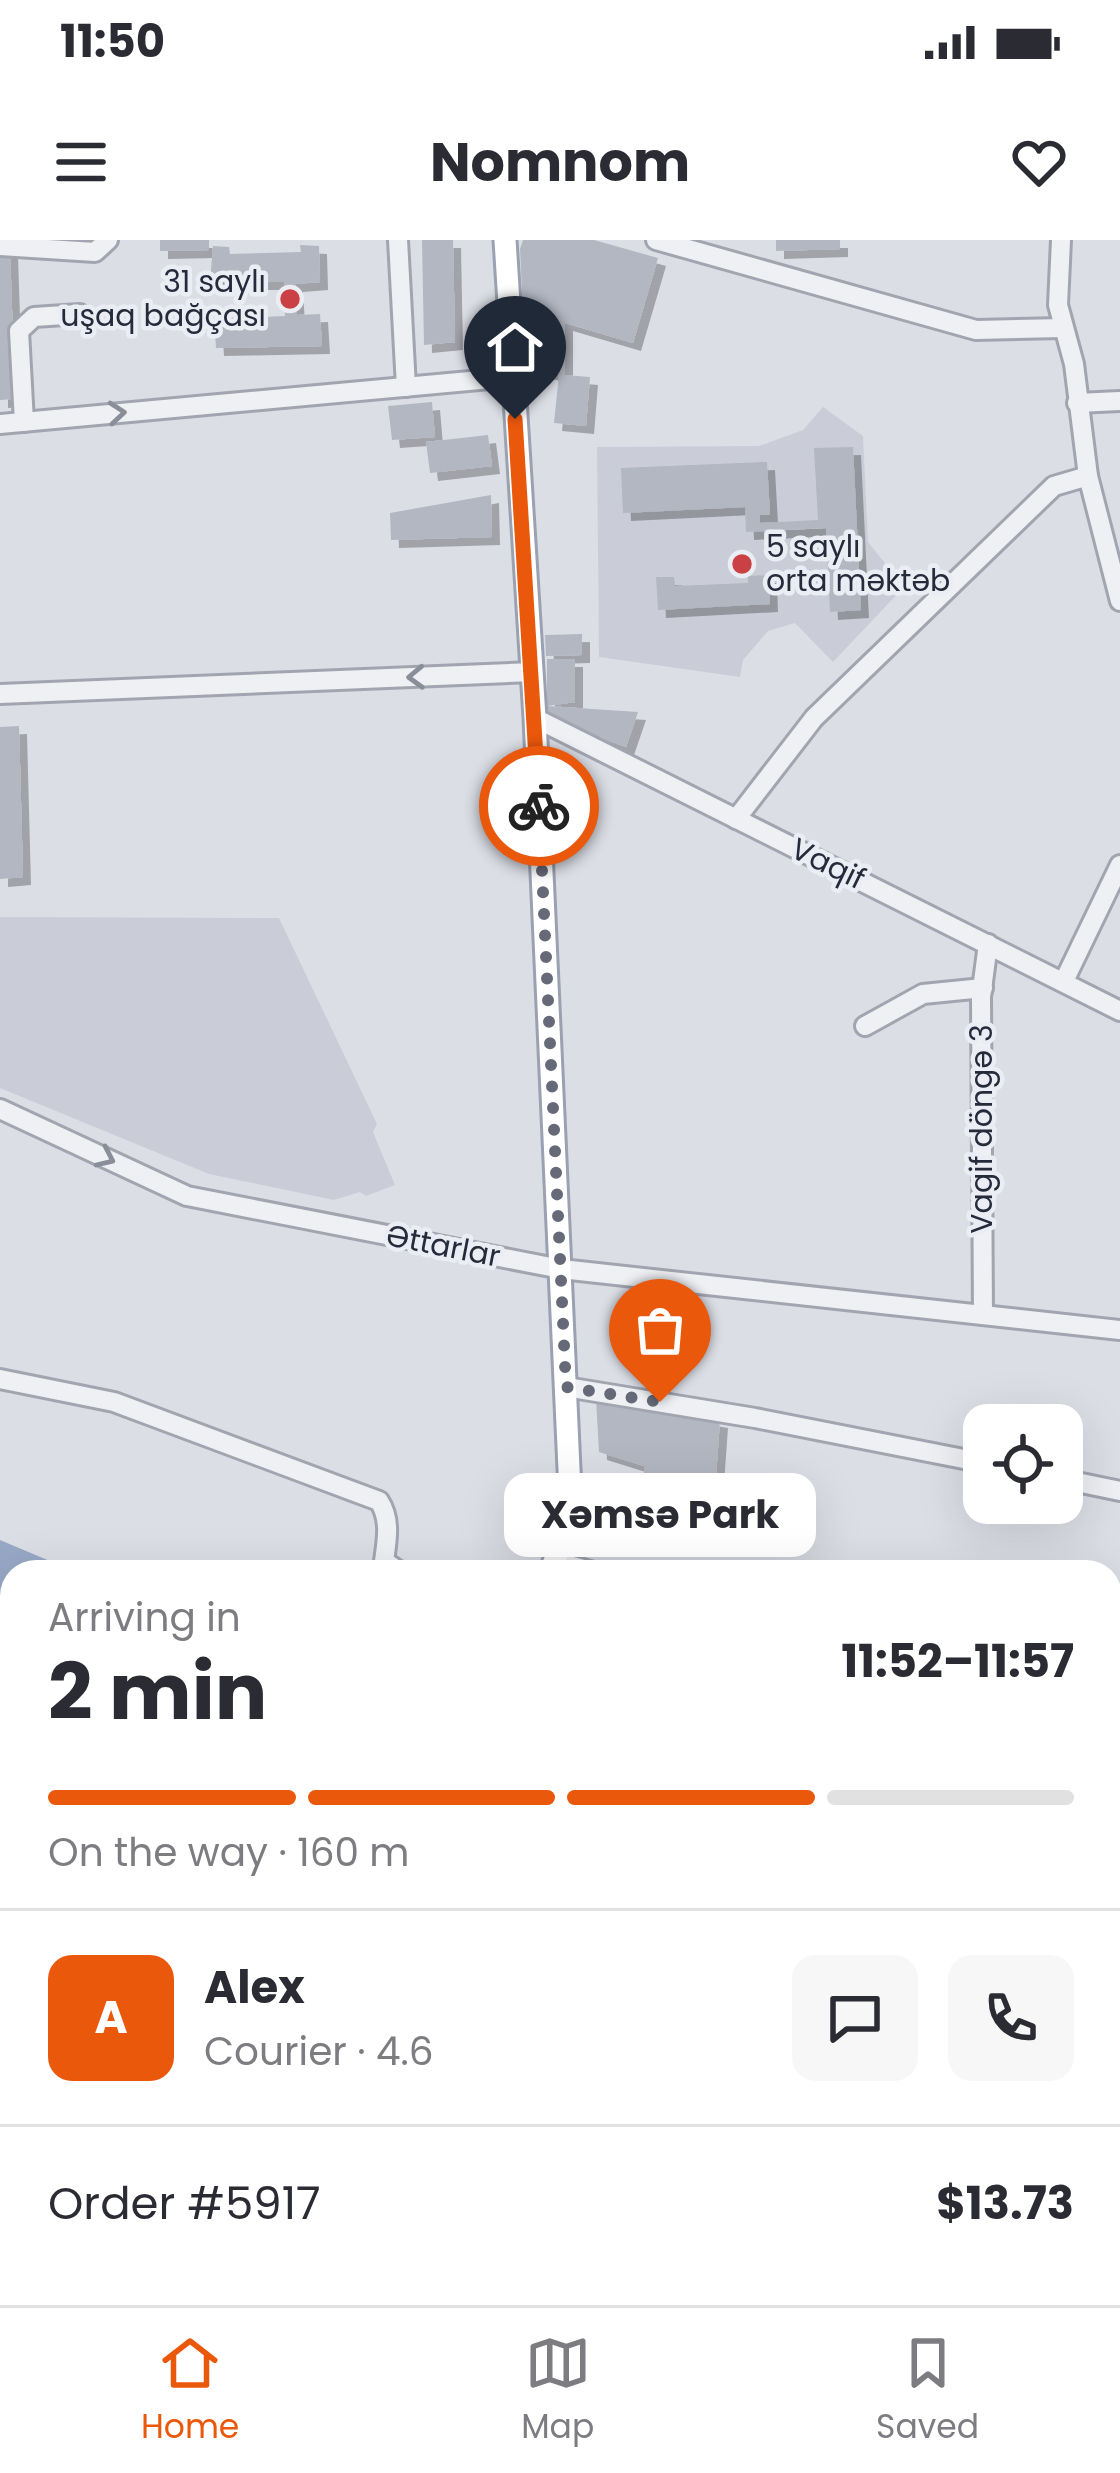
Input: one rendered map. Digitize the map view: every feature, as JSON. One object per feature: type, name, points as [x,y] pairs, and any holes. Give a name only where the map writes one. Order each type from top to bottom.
[{"type":"main road","points":[[505,240],[535,718],[570,1491],[554,1560]]},
{"type":"street","points":[[0,246],[28,244],[95,252],[108,240]]},
{"type":"street","points":[[398,240],[406,387]]},
{"type":"street","points":[[656,240],[976,330],[1063,328]]},
{"type":"street","points":[[1061,240],[1057,290],[1063,328],[1074,364],[1088,476],[1120,601]]},
{"type":"street","points":[[24,422],[19,331],[34,316],[80,314]]},
{"type":"street","points":[[0,424],[512,377]]},
{"type":"street","points":[[1077,403],[1120,401]]},
{"type":"street","points":[[736,818],[814,718],[872,658],[1054,486],[1088,476]]},
{"type":"street","points":[[0,694],[532,672]]},
{"type":"street","name":"Vaqif","points":[[535,718],[1120,1011]]},
{"type":"street","points":[[1064,981],[1120,865]]},
{"type":"street","name":"Vagif döngə 3","points":[[983,1315],[982,988],[988,944]]},
{"type":"street","points":[[865,1026],[923,994],[982,988]]},
{"type":"street","name":"Əttarlar","points":[[0,1109],[187,1196],[561,1269],[1120,1330]]},
{"type":"street","points":[[0,1379],[114,1402],[380,1501],[387,1535],[384,1560]]},
{"type":"street","points":[[566,1387],[963,1459]]},
{"type":"street","points":[[1083,1483],[1120,1491]]},
{"type":"shaded area","name":"5 saylı orta məktəb","points":[[823,407],[863,436],[868,542],[904,587],[833,662],[795,623],[768,631],[743,660],[740,677],[599,657],[597,447],[759,446],[803,430]]},
{"type":"shaded area","points":[[0,917],[279,918],[377,1124],[373,1132],[395,1185],[366,1196],[360,1192],[334,1200],[209,1174],[0,1088]]},
{"type":"water","points":[[0,1540],[48,1560],[0,1560]]},
{"type":"building","points":[[160,240],[209,240],[209,250],[160,251]]},
{"type":"building","points":[[422,240],[453,240],[455,342],[424,345]]},
{"type":"building","points":[[523,240],[594,240],[658,258],[633,343],[565,323],[565,375],[590,377],[586,426],[554,423],[559,374],[533,369],[531,314],[523,311]]},
{"type":"building","points":[[776,240],[840,240],[840,249],[776,251]]},
{"type":"building","name":"31 saylı uşaq bağçası","points":[[300,245],[319,246],[320,282],[295,284],[297,315],[320,314],[322,346],[216,348],[214,319],[285,316],[284,282],[210,282],[213,246],[229,247],[230,254],[301,252]]},
{"type":"building","points":[[10,249],[15,399],[0,400],[0,250]]},
{"type":"building","points":[[432,402],[435,437],[392,440],[388,406]]},
{"type":"building","points":[[488,435],[492,466],[430,473],[426,442]]},
{"type":"building","points":[[853,447],[861,610],[830,612],[826,528],[746,532],[745,507],[623,513],[621,468],[767,462],[770,515],[760,515],[760,523],[818,520],[814,448]]},
{"type":"building","points":[[491,495],[492,537],[391,540],[390,513]]},
{"type":"building","points":[[769,575],[770,604],[658,610],[656,577],[674,577],[675,586],[748,583],[748,576]]},
{"type":"building","points":[[582,634],[582,655],[546,656],[545,635]]},
{"type":"building","points":[[547,659],[575,659],[575,702],[547,706]]},
{"type":"building","points":[[547,706],[638,712],[626,747],[547,718]]},
{"type":"building","points":[[19,726],[23,877],[0,879],[0,727]]},
{"type":"building","points":[[596,1399],[720,1420],[713,1518],[644,1496],[644,1466],[599,1452]]},
{"type":"way so far","points":[[539,806],[566,1387],[660,1402]]},
{"type":"place","name":"31 saylı uşaq bağçası","points":[[290,299]]},
{"type":"place","name":"5 saylı orta məktəb","points":[[742,564]]},
{"type":"place","name":"Xəmsə Park","points":[[660,1402]]},
{"type":"route","points":[[515,419],[539,806]]}]
